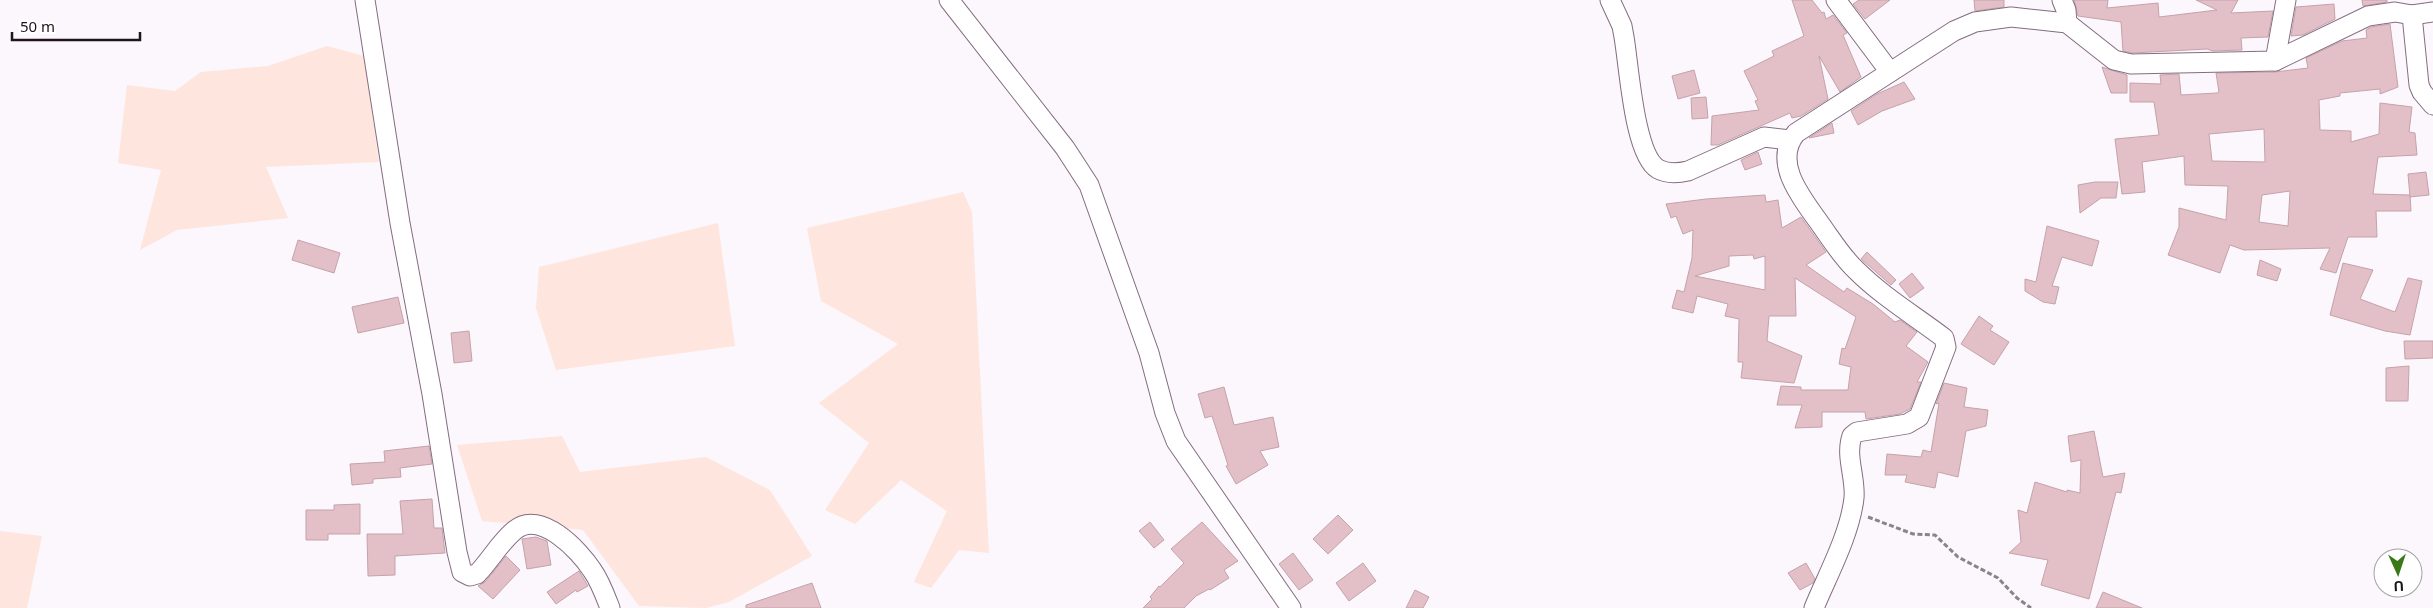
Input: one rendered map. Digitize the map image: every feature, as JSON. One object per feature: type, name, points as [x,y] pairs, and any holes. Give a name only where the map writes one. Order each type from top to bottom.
[{"type":"street","points":[[365,0],[400,223],[432,394],[457,552],[462,572],[470,576],[477,574],[514,530],[525,525],[540,525],[576,549],[592,570],[610,608]]},
{"type":"street","points":[[949,0],[1065,148],[1089,185],[1148,353],[1165,413],[1176,442],[1291,608]]},
{"type":"street","points":[[1610,0],[1623,32],[1639,138],[1650,161],[1658,169],[1678,173],[1688,171],[1764,137],[1790,140]]},
{"type":"street","points":[[1836,0],[1890,72]]},
{"type":"street","points":[[2062,0],[2066,10],[2067,23]]},
{"type":"street","points":[[2275,60],[2286,0]]},
{"type":"street","points":[[1814,608],[1852,511],[1854,486],[1850,451],[1852,436],[1857,432],[1907,424],[1919,417],[1945,351],[1946,343],[1944,338],[1868,281],[1847,261],[1792,182],[1787,154],[1790,140],[1796,133],[1954,31],[1974,22],[2010,17],[2067,23],[2107,56],[2121,63],[2131,64],[2275,60],[2368,16],[2395,12],[2412,14],[2433,12]]},
{"type":"street","points":[[2412,14],[2419,85],[2422,92],[2433,105]]},
{"type":"path","points":[[1852,511],[1913,534],[1935,536],[1958,557],[1998,578],[2017,598],[2031,608]]},
{"type":"shaded area","points":[[327,46],[364,56],[379,162],[266,167],[288,218],[177,230],[140,250],[161,170],[118,163],[127,85],[175,91],[201,72],[268,66]]},
{"type":"shaded area","points":[[963,192],[972,212],[989,553],[959,550],[931,588],[914,582],[947,511],[901,480],[855,524],[825,510],[869,443],[819,403],[898,344],[821,301],[807,228]]},
{"type":"shaded area","points":[[718,223],[735,346],[556,370],[536,308],[539,267]]},
{"type":"shaded area","points":[[562,436],[580,472],[706,457],[770,490],[812,556],[729,602],[706,608],[639,606],[583,530],[482,521],[457,445]]},
{"type":"shaded area","points":[[0,531],[42,536],[27,608],[0,608]]},
{"type":"building","points":[[1792,0],[1812,0],[1822,13],[1824,12],[1826,19],[1833,15],[1847,33],[1843,35],[1861,77],[1840,92],[1819,56],[1828,99],[1801,116],[1792,118],[1790,113],[1718,145],[1711,145],[1712,116],[1759,110],[1755,101],[1758,100],[1744,71],[1774,56],[1772,51],[1804,36]]},
{"type":"building","points":[[1859,0],[1890,0],[1865,19],[1853,4]]},
{"type":"building","points":[[1974,0],[2004,0],[2004,7],[1975,11]]},
{"type":"building","points":[[2074,0],[2108,0],[2107,8],[2158,3],[2159,17],[2217,10],[2196,0],[2238,0],[2231,13],[2273,11],[2268,37],[2241,38],[2242,50],[2213,51],[2207,49],[2132,53],[2123,51],[2121,22],[2078,16]]},
{"type":"building","points":[[2362,0],[2387,0],[2387,2],[2363,6]]},
{"type":"building","points":[[2334,4],[2335,19],[2303,35],[2291,36],[2296,7]]},
{"type":"building","points":[[2390,24],[2398,87],[2380,94],[2380,89],[2340,93],[2340,96],[2319,100],[2320,130],[2351,131],[2351,142],[2379,134],[2380,103],[2412,107],[2409,132],[2415,133],[2417,155],[2378,157],[2373,194],[2410,195],[2411,211],[2376,211],[2377,237],[2348,237],[2336,273],[2320,269],[2330,248],[2244,250],[2230,245],[2220,273],[2168,255],[2179,227],[2179,208],[2226,220],[2228,186],[2185,185],[2184,156],[2142,162],[2145,192],[2122,194],[2115,139],[2159,135],[2154,102],[2130,102],[2130,83],[2161,84],[2160,75],[2179,74],[2181,95],[2217,93],[2219,92],[2216,73],[2275,72],[2308,68],[2306,58],[2342,41],[2367,38],[2366,30],[2371,27]],"holes":[[[2264,129],[2265,162],[2212,161],[2209,134]],[[2290,191],[2288,226],[2259,222],[2262,195]]]},
{"type":"building","points":[[2102,67],[2127,75],[2127,93],[2111,93]]},
{"type":"building","points":[[1694,70],[1700,93],[1678,99],[1672,76]]},
{"type":"building","points":[[1904,82],[1915,99],[1882,111],[1858,125],[1851,111],[1877,94]]},
{"type":"building","points":[[1706,97],[1708,118],[1692,119],[1691,98]]},
{"type":"building","points":[[1832,123],[1834,133],[1809,138]]},
{"type":"building","points":[[1758,152],[1762,164],[1745,170],[1741,160]]},
{"type":"building","points":[[2426,172],[2429,195],[2410,197],[2408,174]]},
{"type":"building","points":[[2095,182],[2118,182],[2116,198],[2101,198],[2080,213],[2078,185]]},
{"type":"building","points":[[1765,195],[1766,202],[1778,200],[1782,228],[1801,217],[1826,252],[1806,265],[1844,292],[1847,288],[1873,304],[1895,322],[1900,320],[1917,332],[1906,346],[1928,362],[1917,382],[1921,382],[1910,409],[1900,414],[1866,419],[1865,412],[1822,412],[1822,427],[1795,428],[1802,405],[1777,405],[1781,386],[1801,387],[1801,390],[1848,390],[1851,367],[1839,364],[1842,348],[1845,349],[1856,317],[1795,278],[1796,316],[1769,316],[1767,341],[1802,356],[1794,383],[1741,378],[1743,362],[1738,362],[1739,319],[1725,316],[1728,304],[1697,296],[1693,313],[1672,308],[1677,290],[1684,292],[1692,258],[1693,230],[1683,234],[1676,216],[1671,218],[1666,204]],"holes":[[[1753,255],[1754,259],[1765,256],[1765,290],[1695,276],[1729,266],[1729,256]]]},
{"type":"building","points":[[2047,226],[2099,241],[2092,266],[2062,257],[2052,286],[2059,287],[2055,304],[2043,302],[2025,291],[2025,279],[2036,282]]},
{"type":"building","points":[[298,240],[340,253],[334,273],[292,260]]},
{"type":"building","points":[[1867,252],[1896,280],[1891,285],[1861,259]]},
{"type":"building","points":[[2260,260],[2281,269],[2277,281],[2257,275]]},
{"type":"building","points":[[2343,263],[2373,270],[2360,299],[2395,312],[2408,278],[2422,281],[2410,335],[2385,331],[2330,315]]},
{"type":"building","points":[[1912,273],[1924,288],[1910,298],[1899,284]]},
{"type":"building","points":[[398,297],[404,323],[358,333],[352,307]]},
{"type":"building","points":[[1979,316],[1993,326],[1990,330],[2009,342],[1994,365],[1961,344]]},
{"type":"building","points":[[469,331],[472,361],[454,363],[451,333]]},
{"type":"building","points":[[2404,341],[2433,341],[2433,358],[2405,359]]},
{"type":"building","points":[[2409,366],[2408,401],[2386,401],[2386,368]]},
{"type":"building","points":[[1944,383],[1967,388],[1964,407],[1988,410],[1986,426],[1966,431],[1958,477],[1938,472],[1935,488],[1905,482],[1907,475],[1885,475],[1887,454],[1921,457],[1923,450],[1931,452],[1939,403],[1936,404]]},
{"type":"building","points":[[1224,387],[1234,425],[1273,417],[1279,447],[1260,451],[1268,465],[1236,484],[1226,466],[1228,465],[1212,416],[1205,418],[1198,394]]},
{"type":"building","points":[[2094,431],[2103,477],[2125,473],[2121,493],[2116,492],[2089,599],[2041,585],[2048,560],[2009,553],[2021,542],[2018,510],[2027,513],[2035,482],[2067,492],[2067,490],[2080,493],[2081,460],[2071,462],[2068,436]]},
{"type":"building","points":[[429,446],[432,464],[400,468],[401,477],[373,479],[373,483],[352,485],[350,464],[385,462],[384,451]]},
{"type":"building","points":[[432,499],[434,528],[442,528],[445,553],[395,556],[395,575],[368,576],[367,534],[403,534],[400,501]]},
{"type":"building","points":[[360,504],[360,534],[328,534],[328,540],[306,540],[306,510],[334,510],[334,505]]},
{"type":"building","points":[[1338,515],[1353,530],[1328,554],[1313,539]]},
{"type":"building","points":[[1150,522],[1164,540],[1154,548],[1139,531]]},
{"type":"building","points":[[1202,522],[1238,561],[1224,570],[1229,578],[1196,596],[1184,608],[1143,608],[1152,599],[1150,597],[1159,586],[1184,563],[1171,549]]},
{"type":"building","points":[[536,537],[547,541],[551,565],[527,569],[522,539]]},
{"type":"building","points":[[1293,553],[1313,580],[1299,590],[1279,564]]},
{"type":"building","points":[[506,556],[520,570],[493,599],[478,586],[485,582]]},
{"type":"building","points":[[1363,563],[1376,581],[1349,601],[1336,583]]},
{"type":"building","points":[[1806,563],[1815,579],[1813,583],[1800,590],[1788,573]]},
{"type":"building","points":[[579,571],[588,586],[577,592],[576,590],[556,604],[547,592]]},
{"type":"building","points":[[812,583],[821,608],[746,608],[746,605]]},
{"type":"building","points":[[1415,590],[1429,597],[1423,608],[1406,608]]},
{"type":"building","points":[[2103,592],[2142,608],[2096,608]]}]
